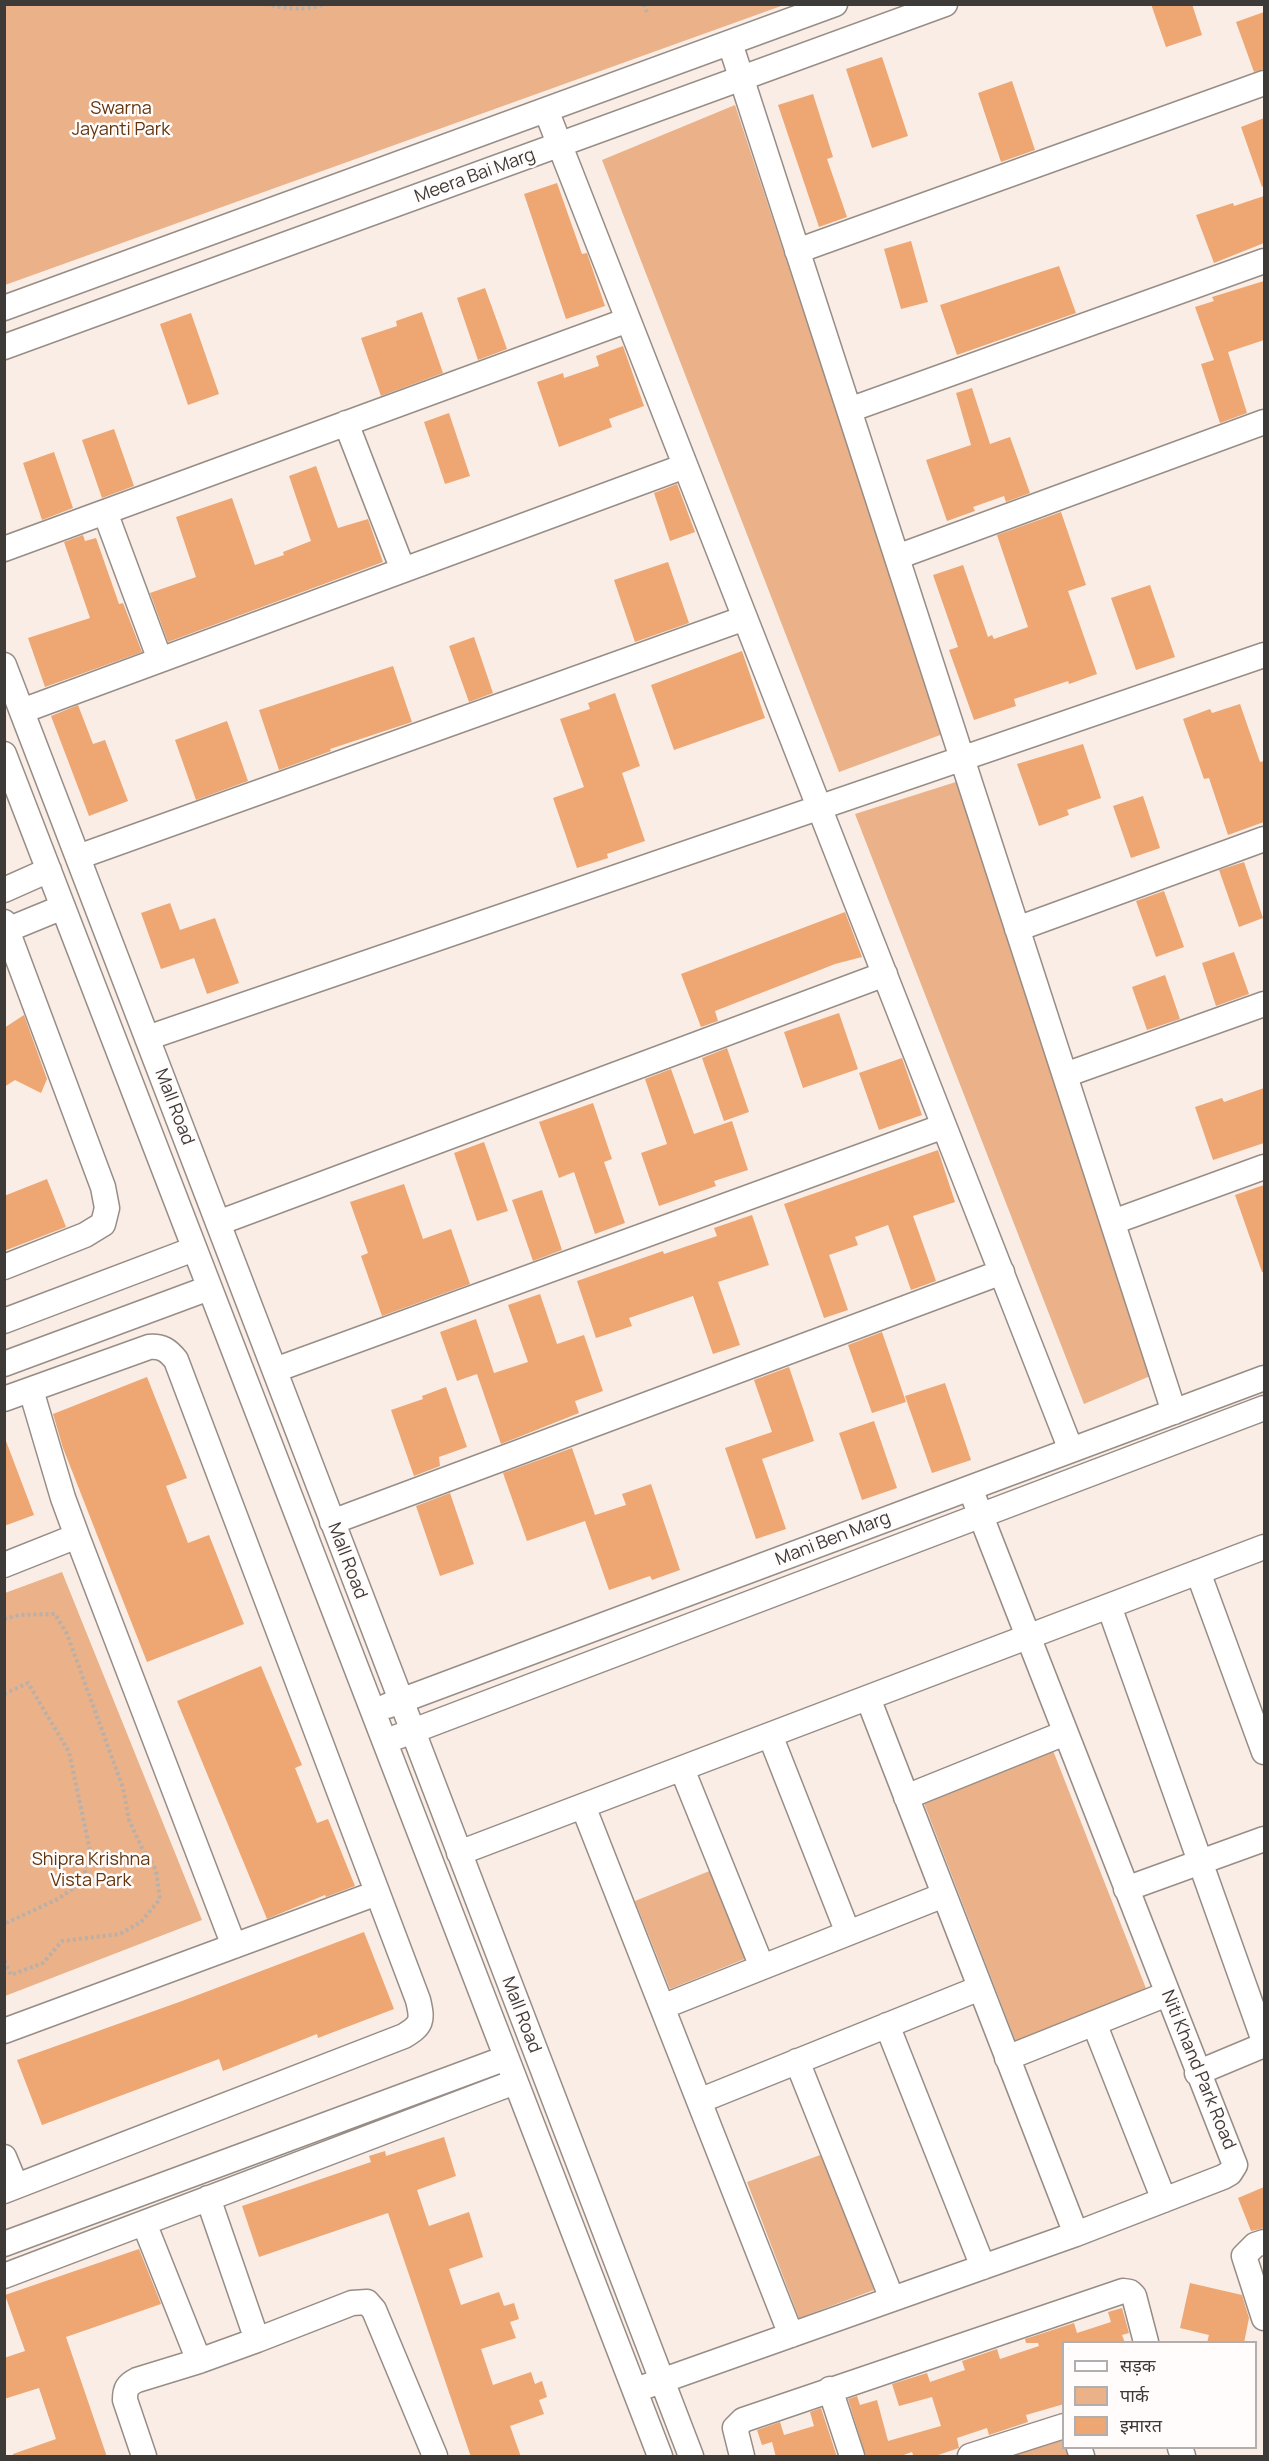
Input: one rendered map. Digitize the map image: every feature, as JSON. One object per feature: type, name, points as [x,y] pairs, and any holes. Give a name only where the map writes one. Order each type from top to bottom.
[{"type":"street","name":"Meera Bai Marg","points":[[4,308],[835,4]]},
{"type":"street","name":"Meera Bai Marg","points":[[4,347],[945,4]]},
{"type":"street","points":[[730,43],[1174,1412]]},
{"type":"street","points":[[797,251],[1264,83]]},
{"type":"street","points":[[546,110],[1071,1450]]},
{"type":"street","points":[[849,410],[1264,261]]},
{"type":"street","points":[[4,549],[628,320]]},
{"type":"street","points":[[897,557],[1264,422]]},
{"type":"street","points":[[346,423],[403,570]]},
{"type":"street","points":[[22,711],[686,466]]},
{"type":"street","points":[[105,512],[160,660]]},
{"type":"street","points":[[78,857],[745,618]]},
{"type":"street","points":[[147,1038],[1264,656]]},
{"type":"street","name":"Mall Road","points":[[4,665],[691,2457]]},
{"type":"street","name":"Mall Road","points":[[4,754],[660,2457]]},
{"type":"street","points":[[1017,928],[1264,839]]},
{"type":"street","points":[[4,890],[49,870]]},
{"type":"street","points":[[4,1267],[85,1235],[103,1224],[107,1208],[103,1187],[13,971],[6,926],[63,907]]},
{"type":"street","points":[[218,1223],[885,974]]},
{"type":"street","points":[[1065,1075],[1264,1004]]},
{"type":"street","points":[[274,1370],[944,1126]]},
{"type":"street","points":[[1113,1222],[1264,1167]]},
{"type":"street","points":[[4,1321],[194,1249]]},
{"type":"street","points":[[333,1522],[1002,1272]]},
{"type":"street","points":[[4,1364],[209,1288]]},
{"type":"street","points":[[4,1399],[149,1347],[159,1346],[168,1351],[176,1360],[422,2016],[417,2028],[404,2036],[10,2189],[4,2157]]},
{"type":"street","name":"Mani Ben Marg","points":[[372,1711],[1264,1378]]},
{"type":"street","points":[[31,1390],[63,1498],[234,1946]]},
{"type":"street","name":"Mani Ben Marg","points":[[384,1742],[1264,1408]]},
{"type":"street","name":"Niti Khand Park Road","points":[[634,2390],[1076,2234],[1223,2177],[1230,2173],[1235,2165],[1197,2073],[970,1488]]},
{"type":"street","points":[[4,1565],[77,1536]]},
{"type":"street","points":[[459,1853],[1264,1547]]},
{"type":"street","points":[[1198,1572],[1264,1752]]},
{"type":"street","points":[[1109,1606],[1264,2041]]},
{"type":"street","points":[[868,1698],[1076,2234]]},
{"type":"street","points":[[906,1797],[1065,1733]]},
{"type":"street","points":[[770,1735],[848,1933]]},
{"type":"street","points":[[682,1768],[762,1967]]},
{"type":"street","points":[[583,1806],[791,2335]]},
{"type":"street","points":[[1126,1889],[1264,1839]]},
{"type":"street","points":[[4,2031],[377,1893]]},
{"type":"street","points":[[662,2007],[944,1895]]},
{"type":"street","points":[[699,2101],[980,1988]]},
{"type":"street","points":[[1007,2058],[1167,1994]]},
{"type":"street","points":[[1094,2023],[1164,2200]]},
{"type":"street","points":[[887,2025],[983,2267]]},
{"type":"street","points":[[1197,2073],[1264,2045]]},
{"type":"street","points":[[4,2244],[506,2058]]},
{"type":"street","points":[[797,2061],[892,2299]]},
{"type":"street","points":[[4,2276],[515,2082]]},
{"type":"street","points":[[208,2198],[257,2340]]},
{"type":"street","points":[[144,2223],[200,2361]]},
{"type":"street","points":[[1264,2242],[1255,2245],[1244,2256],[1264,2318]]},
{"type":"street","points":[[742,2457],[735,2436],[737,2423],[830,2389],[1123,2291],[1130,2292],[1134,2296],[1145,2341]]},
{"type":"street","points":[[144,2457],[125,2400],[125,2391],[129,2385],[137,2380],[200,2361],[360,2301],[367,2302],[374,2310],[435,2457]]},
{"type":"street","points":[[830,2389],[852,2457]]},
{"type":"street","points":[[970,2457],[1062,2427]]},
{"type":"path","points":[[266,4],[282,9],[315,8],[325,4]]},
{"type":"path","points":[[644,4],[647,12]]},
{"type":"path","points":[[4,1619],[19,1615],[55,1614],[67,1634],[123,1788],[129,1820],[142,1848],[156,1870],[160,1899],[141,1922],[120,1934],[62,1941],[43,1963],[11,1975],[4,1960]]},
{"type":"path","points":[[4,1694],[28,1683],[69,1752],[91,1855],[81,1882],[58,1899],[4,1924]]},
{"type":"green space","name":"Swarna Jayanti Park","points":[[5,4],[784,4],[784,5],[5,285]]},
{"type":"green space","points":[[735,105],[943,734],[839,772],[602,160]]},
{"type":"green space","points":[[959,781],[1155,1374],[1084,1404],[855,814]]},
{"type":"green space","name":"Shipra Krishna Vista Park","points":[[62,1572],[202,1920],[5,1996],[5,1593]]},
{"type":"green space","points":[[1052,1748],[1147,1991],[1016,2042],[922,1798]]},
{"type":"green space","points":[[712,1870],[747,1958],[670,1989],[635,1901]]},
{"type":"green space","points":[[823,2154],[874,2290],[799,2318],[747,2182]]},
{"type":"green space","points":[[1062,2435],[1062,2449],[1069,2449],[1072,2456],[999,2456]]},
{"type":"building","points":[[1151,4],[1192,4],[1202,35],[1166,47]]},
{"type":"building","points":[[1264,12],[1264,69],[1254,72],[1236,22]]},
{"type":"building","points":[[882,57],[908,136],[872,148],[846,69]]},
{"type":"building","points":[[1012,81],[1035,150],[1001,162],[978,93]]},
{"type":"building","points":[[813,94],[833,157],[827,159],[847,217],[819,227],[778,105]]},
{"type":"building","points":[[1264,118],[1264,186],[1262,187],[1241,127]]},
{"type":"building","points":[[557,183],[582,254],[587,253],[605,306],[566,319],[524,194]]},
{"type":"building","points":[[1264,196],[1264,243],[1214,263],[1196,215]]},
{"type":"building","points":[[911,241],[928,302],[901,309],[884,249]]},
{"type":"building","points":[[1059,266],[1076,313],[957,355],[940,305]]},
{"type":"building","points":[[1264,281],[1264,340],[1228,352],[1247,413],[1220,423],[1201,364],[1214,360],[1195,307],[1214,301],[1212,297]]},
{"type":"building","points":[[485,288],[507,349],[478,360],[457,298]]},
{"type":"building","points":[[422,312],[443,373],[381,396],[361,338],[397,326],[396,321]]},
{"type":"building","points":[[191,313],[219,394],[188,405],[160,324]]},
{"type":"building","points":[[623,346],[644,406],[609,419],[612,427],[559,447],[537,382],[563,373],[564,378],[599,366],[596,356]]},
{"type":"building","points":[[972,388],[990,444],[1010,437],[1030,493],[1006,502],[1004,496],[973,507],[975,511],[947,521],[926,460],[971,445],[956,393]]},
{"type":"building","points":[[449,413],[470,476],[445,484],[424,422]]},
{"type":"building","points":[[114,429],[134,486],[102,498],[82,440]]},
{"type":"building","points":[[54,452],[73,508],[42,520],[23,463]]},
{"type":"building","points":[[316,466],[338,528],[368,519],[383,562],[168,642],[150,593],[196,577],[176,517],[232,498],[255,565],[284,555],[283,552],[311,541],[289,476]]},
{"type":"building","points":[[677,484],[695,532],[670,541],[654,493]]},
{"type":"building","points":[[1061,512],[1086,585],[1068,591],[1097,674],[1014,699],[1016,706],[974,720],[949,650],[958,647],[933,575],[963,565],[988,637],[992,635],[994,639],[1028,627],[997,535]]},
{"type":"building","points":[[83,535],[85,541],[96,538],[119,604],[123,603],[142,652],[45,687],[28,638],[90,618],[64,542]]},
{"type":"building","points":[[668,562],[689,623],[635,642],[614,580]]},
{"type":"building","points":[[1150,585],[1175,657],[1136,670],[1111,598]]},
{"type":"building","points":[[474,637],[493,693],[469,702],[449,646]]},
{"type":"building","points":[[742,651],[765,718],[674,750],[651,685]]},
{"type":"building","points":[[393,666],[412,722],[330,749],[331,751],[279,770],[259,710]]},
{"type":"building","points":[[615,693],[640,766],[622,773],[645,841],[607,854],[608,858],[577,868],[553,798],[584,787],[560,719],[590,709],[588,703]]},
{"type":"building","points":[[1240,704],[1260,762],[1264,761],[1264,822],[1228,835],[1209,778],[1204,779],[1183,719],[1210,709],[1212,713]]},
{"type":"building","points":[[78,705],[93,744],[105,740],[128,801],[89,816],[51,716]]},
{"type":"building","points":[[227,721],[248,781],[196,800],[175,740]]},
{"type":"building","points":[[1083,744],[1101,798],[1067,810],[1069,815],[1039,826],[1017,764]]},
{"type":"building","points":[[1143,796],[1160,848],[1131,858],[1113,806]]},
{"type":"building","points":[[1244,862],[1263,918],[1239,927],[1219,870]]},
{"type":"building","points":[[1164,891],[1184,947],[1156,957],[1136,901]]},
{"type":"building","points":[[170,903],[180,930],[215,918],[239,983],[207,994],[194,958],[161,969],[141,913]]},
{"type":"building","points":[[845,912],[862,957],[835,964],[715,1011],[718,1021],[701,1027],[681,974]]},
{"type":"building","points":[[1234,952],[1249,994],[1216,1006],[1202,963]]},
{"type":"building","points":[[1165,975],[1180,1019],[1147,1030],[1132,987]]},
{"type":"building","points":[[839,1013],[858,1069],[803,1088],[784,1032]]},
{"type":"building","points":[[24,1015],[47,1079],[41,1093],[15,1080],[4,1087],[4,1028]]},
{"type":"building","points":[[727,1048],[749,1112],[724,1121],[702,1058]]},
{"type":"building","points":[[902,1058],[922,1115],[879,1130],[859,1073]]},
{"type":"building","points":[[671,1069],[694,1134],[732,1121],[748,1170],[714,1181],[716,1186],[659,1206],[641,1153],[667,1144],[645,1079]]},
{"type":"building","points":[[1264,1088],[1264,1143],[1213,1160],[1195,1107],[1222,1098],[1224,1102]]},
{"type":"building","points":[[593,1103],[612,1159],[604,1162],[625,1223],[595,1234],[574,1172],[559,1178],[539,1122]]},
{"type":"building","points":[[484,1142],[508,1211],[477,1221],[454,1153]]},
{"type":"building","points":[[938,1150],[955,1202],[913,1216],[936,1281],[911,1290],[888,1225],[855,1237],[858,1245],[829,1255],[848,1310],[824,1318],[784,1204]]},
{"type":"building","points":[[47,1179],[66,1227],[4,1251],[4,1196]]},
{"type":"building","points":[[404,1184],[423,1239],[451,1229],[470,1284],[382,1316],[361,1256],[368,1253],[350,1202]]},
{"type":"building","points":[[1264,1185],[1264,1272],[1262,1272],[1235,1195]]},
{"type":"building","points":[[542,1190],[562,1250],[533,1261],[512,1200]]},
{"type":"building","points":[[752,1215],[769,1265],[718,1282],[740,1345],[713,1354],[693,1296],[629,1318],[632,1326],[596,1338],[577,1281],[663,1251],[664,1254],[717,1236],[714,1228]]},
{"type":"building","points":[[540,1294],[557,1344],[584,1335],[603,1391],[575,1401],[579,1413],[501,1444],[477,1374],[457,1381],[440,1332],[476,1319],[494,1373],[528,1362],[508,1305]]},
{"type":"building","points":[[882,1332],[906,1402],[872,1413],[848,1345]]},
{"type":"building","points":[[789,1367],[814,1441],[762,1459],[786,1529],[756,1539],[725,1448],[772,1432],[754,1380]]},
{"type":"building","points":[[147,1377],[187,1478],[166,1486],[188,1543],[209,1535],[244,1624],[147,1662],[63,1448],[53,1414]]},
{"type":"building","points":[[945,1383],[971,1460],[932,1473],[905,1396]]},
{"type":"building","points":[[446,1387],[467,1447],[439,1457],[440,1466],[414,1476],[391,1410],[423,1399],[422,1396]]},
{"type":"building","points":[[874,1421],[897,1488],[862,1500],[839,1433]]},
{"type":"building","points":[[6,1441],[34,1515],[4,1526],[4,1442]]},
{"type":"building","points":[[572,1448],[595,1515],[626,1505],[622,1494],[651,1484],[680,1570],[652,1580],[650,1576],[609,1590],[585,1521],[527,1541],[503,1473]]},
{"type":"building","points":[[450,1493],[474,1564],[440,1576],[416,1506]]},
{"type":"building","points":[[261,1666],[302,1765],[295,1768],[317,1823],[328,1819],[355,1886],[326,1897],[325,1895],[267,1919],[177,1701]]},
{"type":"building","points":[[364,1932],[394,2009],[318,2038],[317,2034],[223,2071],[219,2059],[42,2125],[17,2060]]},
{"type":"building","points":[[444,2137],[456,2176],[417,2190],[429,2226],[469,2212],[483,2257],[449,2269],[461,2305],[499,2292],[504,2306],[514,2303],[519,2319],[510,2322],[516,2338],[481,2349],[493,2385],[531,2372],[535,2384],[542,2381],[547,2397],[539,2400],[544,2414],[510,2426],[521,2457],[471,2457],[388,2213],[259,2257],[242,2206],[371,2162],[369,2156],[385,2151],[386,2156]]},
{"type":"building","points":[[1264,2187],[1264,2228],[1251,2231],[1238,2198]]},
{"type":"building","points":[[139,2249],[161,2304],[66,2337],[107,2457],[13,2457],[13,2454],[56,2439],[39,2388],[4,2399],[4,2358],[25,2351],[5,2295]]},
{"type":"building","points":[[1190,2283],[1242,2295],[1249,2318],[1244,2341],[1208,2341],[1209,2335],[1180,2328]]},
{"type":"building","points":[[1122,2308],[1129,2333],[1122,2335],[1124,2341],[1062,2341],[1062,2405],[1026,2415],[1028,2422],[989,2435],[987,2428],[957,2438],[959,2448],[932,2457],[914,2457],[912,2452],[898,2457],[866,2457],[848,2399],[857,2396],[860,2405],[877,2400],[888,2441],[941,2426],[932,2397],[899,2406],[892,2384],[927,2373],[930,2382],[965,2370],[962,2361],[997,2349],[1000,2359],[1039,2346],[1038,2343],[1026,2343],[1025,2339],[1074,2323],[1077,2333],[1111,2322],[1108,2312]]},
{"type":"building","points":[[821,2408],[837,2457],[776,2457],[772,2442],[762,2445],[757,2430],[780,2422],[784,2435],[814,2426],[810,2412]]}]
